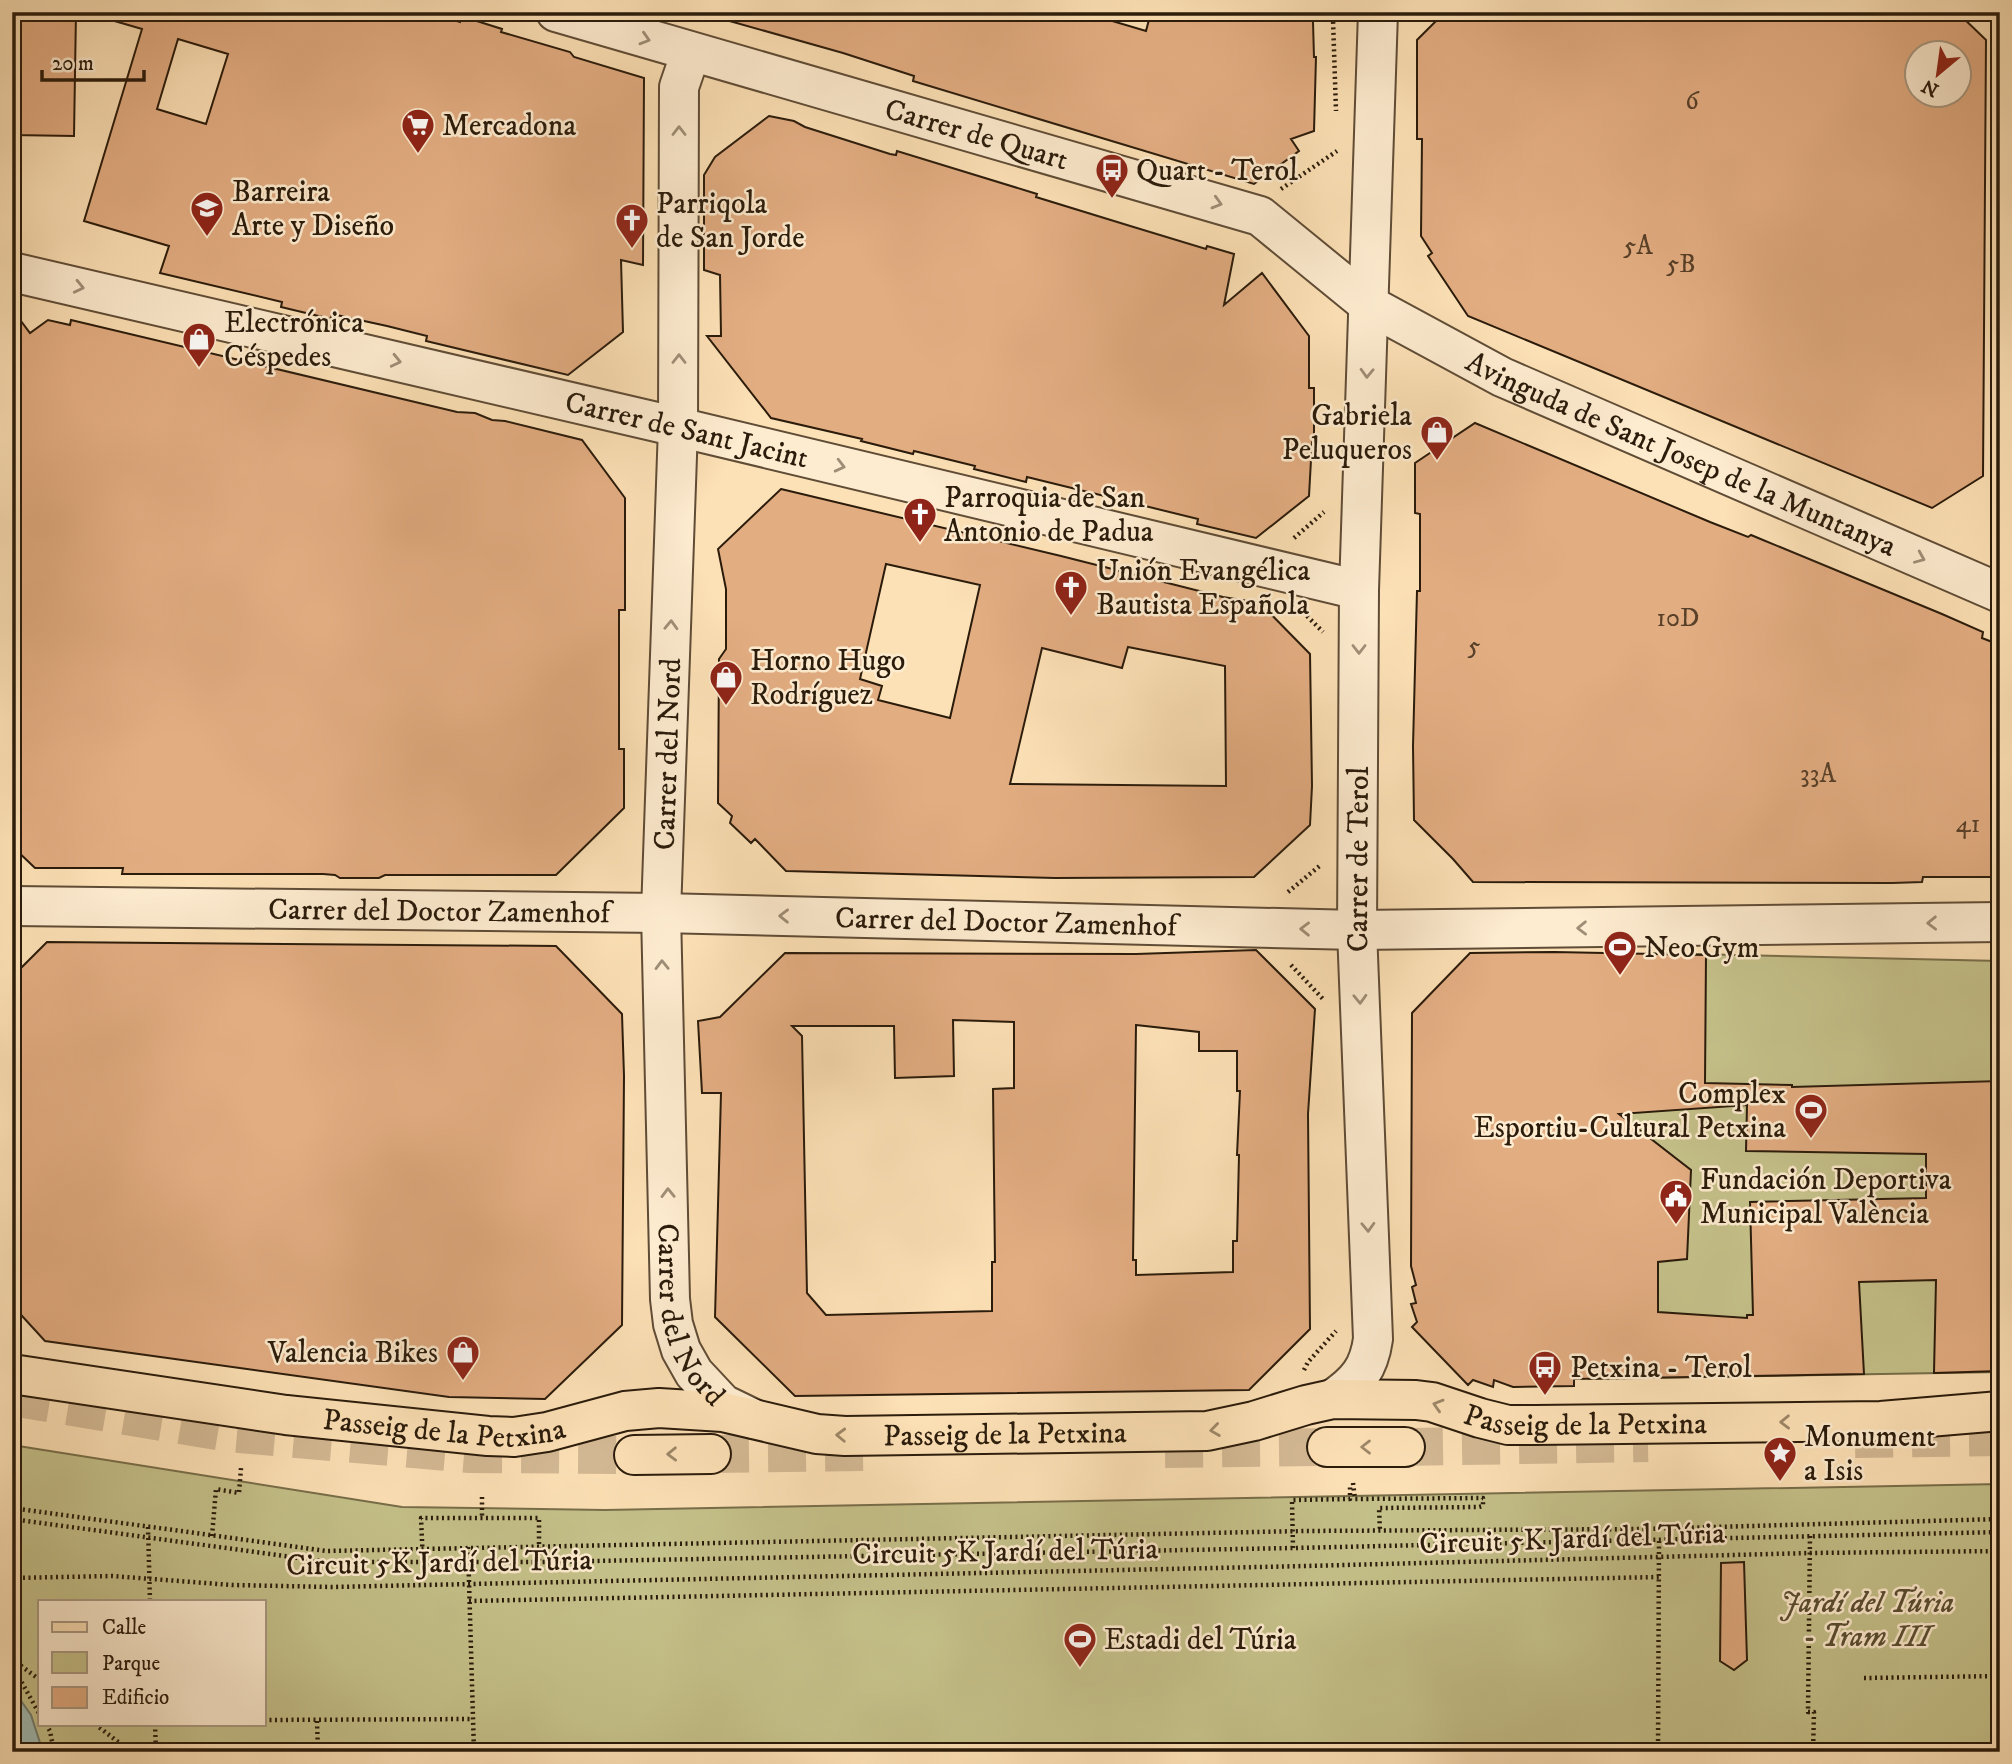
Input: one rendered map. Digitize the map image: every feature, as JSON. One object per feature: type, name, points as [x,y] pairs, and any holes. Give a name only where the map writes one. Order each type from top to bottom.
[{"type":"main road","name":"Passeig de la Petxina","points":[[12,1374],[286,1415],[514,1437],[547,1432],[625,1411],[659,1408],[723,1412],[817,1434],[845,1436],[1207,1431],[1333,1399],[1432,1402],[1508,1425],[1881,1421],[2000,1411]]},
{"type":"main road","points":[[1327,1447],[1405,1447]]},
{"type":"main road","points":[[634,1455],[710,1454]]},
{"type":"street","name":"Carrer de Quart","points":[[556,12],[1260,216],[1369,305]]},
{"type":"street","name":"Carrer de Terol","points":[[1333,1399],[1359,1377],[1370,1359],[1373,1339],[1357,930],[1359,590],[1378,12]]},
{"type":"street","name":"Carrer del Nord","points":[[691,52],[680,87],[678,427],[661,914],[670,1299],[673,1324],[681,1350],[694,1373],[723,1404],[756,1420]]},
{"type":"street","name":"Carrer de Sant Jacint","points":[[12,272],[678,427],[1359,590]]},
{"type":"street","name":"Avinguda de Sant Josep de la Muntanya","points":[[1369,305],[1509,380],[2000,593]]},
{"type":"street","name":"Carrer del Doctor Zamenhof","points":[[12,906],[661,914],[1357,930],[2000,922]]},
{"type":"path","points":[[1329,12],[1334,19],[1336,120]]},
{"type":"path","points":[[1273,194],[1337,152],[1336,146]]},
{"type":"path","points":[[1286,545],[1331,506]]},
{"type":"path","points":[[212,1536],[216,1489],[239,1493],[241,1468]]},
{"type":"path","points":[[1353,1478],[1354,1499],[1483,1499],[1483,1506],[1479,1507],[1379,1508],[1380,1531]]},
{"type":"path","points":[[1293,1548],[1292,1500],[1350,1499],[1350,1487]]},
{"type":"path","points":[[482,1497],[482,1517]]},
{"type":"path","points":[[12,1508],[327,1551],[1293,1531],[1643,1528],[2000,1519]]},
{"type":"path","points":[[423,1563],[421,1518],[482,1517],[540,1518],[539,1562]]},
{"type":"path","points":[[12,1518],[329,1562],[423,1563],[1293,1548],[2000,1532]]},
{"type":"path","points":[[148,1527],[150,1600]]},
{"type":"path","points":[[1810,1536],[1808,1712],[1814,1712],[1813,1752]]},
{"type":"path","points":[[1658,1752],[1659,1539]]},
{"type":"path","points":[[468,1548],[474,1752]]},
{"type":"path","name":"Circuit 5K Jardí del Túria","points":[[12,1578],[149,1577],[232,1585],[320,1587],[2000,1551]]},
{"type":"path","points":[[469,1601],[1659,1577]]},
{"type":"path","points":[[12,1659],[38,1678]]},
{"type":"path","points":[[12,1669],[38,1711]]},
{"type":"path","points":[[1864,1678],[2000,1676]]},
{"type":"path","points":[[266,1720],[473,1719]]},
{"type":"path","points":[[317,1720],[318,1752]]},
{"type":"path","points":[[47,1726],[54,1752]]},
{"type":"path","points":[[98,1726],[131,1752]]},
{"type":"path","points":[[155,1726],[156,1752]]},
{"type":"green space","name":"Complex Esportiu-Cultural Petxina","points":[[1648,953],[2000,961],[2000,1372],[1589,1379]]},
{"type":"green space","name":"Jardí del Túria - Tram III","points":[[12,1445],[402,1507],[605,1510],[2000,1484],[2000,1752],[12,1752]]},
{"type":"water","points":[[12,1688],[31,1715],[43,1752],[12,1752]]},
{"type":"building","points":[[12,12],[76,12],[74,136],[12,135]]},
{"type":"building","points":[[112,12],[427,12],[460,22],[461,16],[502,29],[501,32],[570,52],[574,57],[644,78],[643,265],[621,260],[623,332],[568,375],[426,341],[427,336],[387,326],[332,314],[331,319],[281,307],[282,302],[160,273],[169,246],[84,221],[142,29],[111,20]],"holes":[[[178,39],[228,54],[206,124],[157,109]]]},
{"type":"building","points":[[727,12],[1082,12],[1146,31],[1151,12],[1306,12],[1313,22],[1316,57],[1314,131],[1291,139],[1299,151],[1254,184],[913,81],[914,76],[843,53],[726,20]]},
{"type":"building","points":[[1445,12],[1957,12],[1986,40],[1983,476],[1932,508],[1468,316],[1428,256],[1432,253],[1421,236],[1422,139],[1417,139],[1417,40]]},
{"type":"building","points":[[769,116],[794,121],[890,154],[896,155],[897,151],[1206,249],[1207,246],[1234,254],[1224,305],[1262,273],[1309,336],[1309,388],[1314,388],[1314,442],[1309,496],[1256,538],[1197,524],[1198,519],[1027,477],[1026,482],[974,469],[975,466],[914,451],[913,454],[771,418],[707,336],[721,336],[720,275],[704,270],[704,175],[715,157]]},
{"type":"building","points":[[12,309],[30,333],[48,320],[70,325],[71,320],[582,440],[625,498],[625,610],[619,610],[619,749],[624,749],[624,808],[556,875],[385,875],[379,878],[340,878],[323,874],[122,874],[123,868],[35,868],[12,846]]},
{"type":"building","points":[[1475,423],[1710,522],[1748,537],[1751,535],[1942,614],[1983,632],[1982,638],[2000,645],[2000,877],[1923,877],[1922,882],[1892,883],[1473,882],[1414,820],[1413,746],[1417,591],[1420,591],[1420,514],[1415,513],[1415,463]]},
{"type":"building","points":[[781,489],[1223,597],[1260,603],[1310,654],[1310,825],[1254,877],[1055,878],[786,871],[755,839],[751,843],[730,823],[732,816],[718,803],[719,659],[726,649],[726,589],[718,549]],"holes":[[[886,564],[980,585],[950,718],[878,700],[882,686],[860,679]],[[1128,647],[1225,666],[1226,786],[1010,784],[1042,648],[1122,668]]]},
{"type":"building","points":[[47,942],[556,946],[622,1014],[622,1325],[545,1399],[449,1397],[45,1341],[12,1305],[12,977]]},
{"type":"building","points":[[1256,950],[1315,1009],[1308,1114],[1310,1329],[1249,1390],[795,1396],[715,1317],[721,1093],[702,1093],[698,1021],[720,1017],[785,953],[1136,954]],"holes":[[[953,1020],[1014,1022],[1014,1088],[993,1089],[995,1262],[992,1262],[992,1311],[826,1315],[807,1293],[802,1036],[792,1026],[894,1026],[895,1078],[954,1076]],[[1136,1025],[1199,1032],[1199,1051],[1237,1051],[1237,1091],[1240,1091],[1239,1155],[1237,1241],[1233,1241],[1233,1272],[1136,1275],[1136,1260],[1133,1260]]]},
{"type":"building","points":[[1470,953],[1706,955],[1705,1083],[1792,1087],[2000,1081],[2000,1371],[1934,1373],[1936,1280],[1859,1282],[1864,1374],[1574,1379],[1574,1386],[1513,1387],[1494,1380],[1493,1387],[1473,1380],[1468,1385],[1412,1327],[1417,1322],[1411,1304],[1416,1303],[1412,1287],[1416,1285],[1411,1266],[1412,1013]],"holes":[[[1747,1105],[1746,1151],[1926,1154],[1926,1198],[1750,1202],[1753,1315],[1747,1315],[1747,1318],[1658,1312],[1658,1262],[1687,1259],[1691,1170],[1619,1114]]]},
{"type":"building","points":[[1744,1562],[1747,1660],[1734,1670],[1720,1661],[1721,1563]]},
{"type":"tunnel","points":[[12,1397],[228,1433],[470,1454],[634,1455]]},
{"type":"tunnel","points":[[1855,1439],[2000,1437]]},
{"type":"tunnel","points":[[1405,1447],[1648,1443]]},
{"type":"tunnel","points":[[1165,1449],[1327,1447]]},
{"type":"tunnel","points":[[711,1454],[863,1452]]},
{"type":"place","name":"Mercadona","points":[[418,155]]},
{"type":"place","name":"Quart - Terol","points":[[1112,200]]},
{"type":"place","name":"Barreira Arte y Diseño","points":[[207,238]]},
{"type":"place","name":"Parriqola de San Jorde","points":[[632,250]]},
{"type":"place","name":"Electrónica Céspedes","points":[[199,369]]},
{"type":"place","name":"Gabriela Peluqueros","points":[[1437,462]]},
{"type":"place","name":"Parroquia de San Antonio de Padua","points":[[920,544]]},
{"type":"place","name":"Unión Evangélica Bautista Española","points":[[1071,617]]},
{"type":"place","name":"Horno Hugo Rodríguez","points":[[726,707]]},
{"type":"place","name":"Neo Gym","points":[[1620,977]]},
{"type":"place","name":"Complex Esportiu-Cultural Petxina","points":[[1811,1140]]},
{"type":"place","name":"Fundación Deportiva Municipal València","points":[[1676,1226]]},
{"type":"place","name":"Valencia Bikes","points":[[463,1382]]},
{"type":"place","name":"Petxina - Terol","points":[[1545,1397]]},
{"type":"place","name":"Monument a Isis","points":[[1780,1483]]},
{"type":"place","name":"Estadi del Túria","points":[[1080,1669]]}]
